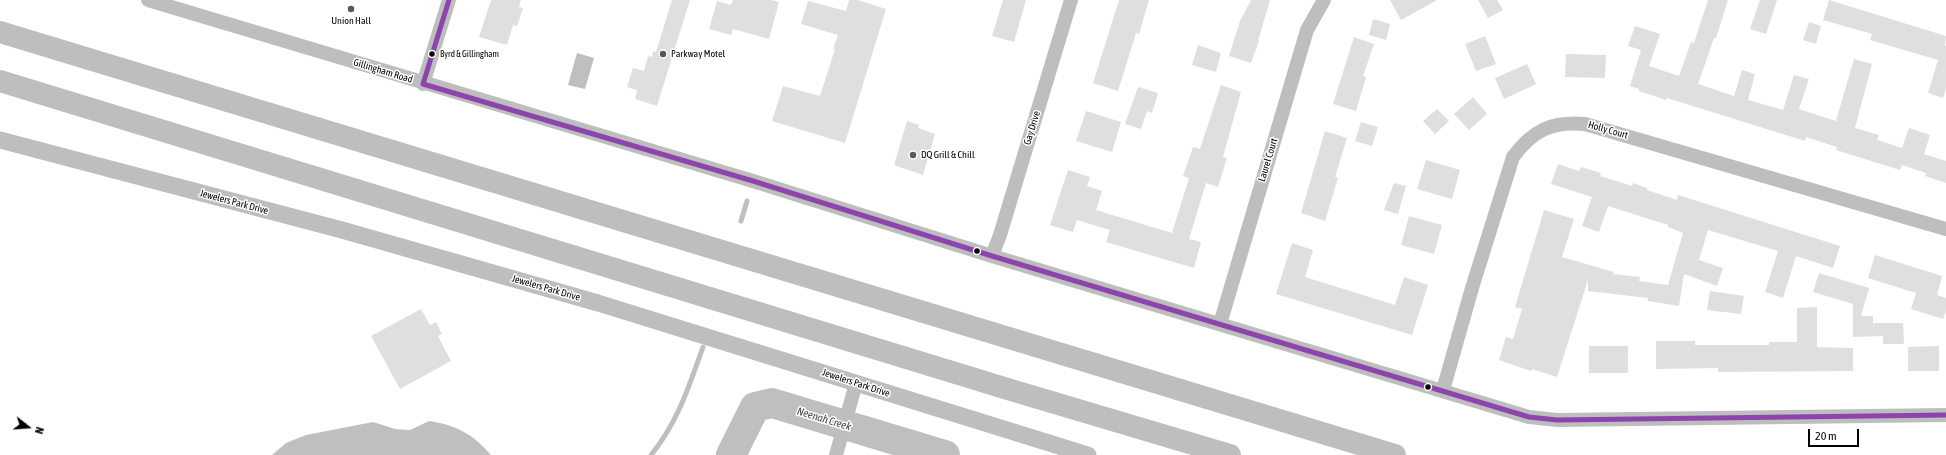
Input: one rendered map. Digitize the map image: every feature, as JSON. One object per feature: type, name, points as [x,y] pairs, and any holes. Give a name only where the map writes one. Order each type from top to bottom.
[{"type":"highway","points":[[0,32],[1395,455]]},
{"type":"highway","points":[[0,81],[996,386],[1230,455]]},
{"type":"street","name":"Gillingham Road","points":[[148,0],[1529,417],[1543,420],[1946,415]]},
{"type":"street","points":[[424,84],[449,0]]},
{"type":"street","name":"Gay Drive","points":[[992,256],[1000,235],[1071,0]]},
{"type":"street","name":"Laurel Court","points":[[1220,324],[1307,30],[1324,0]]},
{"type":"street","name":"Holly Court","points":[[1442,390],[1474,280],[1513,157],[1532,136],[1544,128],[1571,122],[1585,124],[1946,230]]},
{"type":"street","name":"Jewelers Park Drive","points":[[0,140],[403,248],[606,306],[1088,455]]},
{"type":"street","points":[[836,454],[856,383]]},
{"type":"shaded area","points":[[577,53],[594,58],[585,89],[568,85]]},
{"type":"shaded area","points":[[429,421],[448,425],[471,436],[491,455],[272,455],[286,443],[306,435],[373,422],[395,429],[410,430]]},
{"type":"building","points":[[491,0],[521,0],[519,7],[523,8],[517,26],[513,25],[507,45],[479,37]]},
{"type":"building","name":"Parkway Motel","points":[[672,0],[690,0],[657,106],[635,99],[637,90],[627,87],[633,68],[644,71],[648,56],[652,57],[653,51],[656,52]]},
{"type":"building","points":[[733,0],[771,0],[779,2],[769,39],[733,29],[731,35],[709,29],[717,1],[731,5]]},
{"type":"building","points":[[849,0],[858,0],[886,9],[845,143],[772,121],[783,86],[820,96],[835,49],[833,49],[838,35],[801,24],[808,1],[846,11]]},
{"type":"building","points":[[1003,0],[1026,0],[1014,42],[992,36]]},
{"type":"building","points":[[1119,0],[1149,0],[1139,34],[1136,33],[1118,91],[1093,83]]},
{"type":"building","points":[[1251,0],[1270,0],[1259,41],[1251,63],[1229,56],[1240,21]]},
{"type":"building","points":[[1390,0],[1437,0],[1401,20]]},
{"type":"building","points":[[1478,0],[1497,0],[1503,10],[1488,18]]},
{"type":"building","points":[[1708,0],[1728,0],[1716,38],[1714,38],[1698,84],[1734,96],[1742,70],[1755,74],[1748,100],[1783,110],[1794,75],[1809,79],[1799,109],[1836,121],[1854,59],[1872,64],[1855,128],[1879,135],[1877,140],[1902,148],[1909,128],[1930,135],[1924,154],[1946,161],[1946,183],[1925,176],[1926,173],[1902,165],[1900,170],[1836,150],[1837,147],[1806,137],[1805,141],[1667,98],[1666,100],[1639,91],[1639,89],[1630,86],[1641,50],[1628,46],[1635,26],[1660,34],[1649,66],[1679,76],[1691,42],[1694,43]]},
{"type":"building","points":[[1760,0],[1777,0],[1766,34],[1750,29]]},
{"type":"building","points":[[1829,0],[1946,36],[1946,88],[1943,98],[1928,93],[1938,60],[1870,40],[1872,34],[1823,20]]},
{"type":"building","points":[[1373,19],[1390,24],[1386,40],[1369,35]]},
{"type":"building","points":[[1809,22],[1821,26],[1816,44],[1803,40]]},
{"type":"building","points":[[1485,36],[1496,64],[1476,71],[1465,44]]},
{"type":"building","points":[[1354,37],[1374,44],[1363,76],[1366,77],[1356,111],[1333,104]]},
{"type":"building","points":[[1198,45],[1221,53],[1216,72],[1192,65]]},
{"type":"building","points":[[1566,54],[1606,55],[1605,78],[1565,77]]},
{"type":"building","points":[[1527,64],[1536,84],[1504,99],[1495,78]]},
{"type":"building","points":[[1221,85],[1241,92],[1223,157],[1227,158],[1218,187],[1206,183],[1189,239],[1201,242],[1194,268],[1106,242],[1110,230],[1077,220],[1073,232],[1050,225],[1068,170],[1090,177],[1087,186],[1102,191],[1096,210],[1172,233],[1189,178],[1183,176],[1193,147],[1200,149]]},
{"type":"building","points":[[1138,87],[1158,93],[1152,113],[1147,111],[1141,129],[1125,124]]},
{"type":"building","points":[[1473,97],[1487,114],[1469,130],[1454,114]]},
{"type":"building","points":[[1437,109],[1449,121],[1435,134],[1423,121]]},
{"type":"building","points":[[1086,111],[1121,122],[1112,152],[1076,141]]},
{"type":"building","name":"DQ Grill & Chill","points":[[907,121],[919,125],[918,128],[935,134],[923,175],[894,165]]},
{"type":"building","points":[[1361,122],[1378,127],[1372,146],[1355,141]]},
{"type":"building","points":[[1325,131],[1347,138],[1335,177],[1338,178],[1325,221],[1301,213]]},
{"type":"building","points":[[1426,160],[1460,170],[1452,199],[1417,189]]},
{"type":"building","points":[[1558,164],[1579,171],[1581,167],[1601,173],[1600,176],[1632,186],[1633,183],[1647,188],[1647,190],[1677,200],[1678,195],[1840,246],[1833,268],[1796,256],[1783,298],[1765,292],[1778,251],[1708,230],[1699,260],[1723,268],[1717,286],[1684,274],[1679,306],[1648,301],[1648,298],[1588,291],[1588,280],[1557,377],[1532,369],[1531,371],[1499,360],[1506,337],[1513,339],[1522,309],[1515,307],[1544,210],[1574,219],[1562,257],[1614,272],[1613,274],[1640,277],[1639,281],[1668,285],[1683,233],[1668,227],[1668,225],[1608,206],[1599,232],[1582,226],[1592,197],[1551,184]]},
{"type":"building","points":[[1394,183],[1406,186],[1398,214],[1384,210]]},
{"type":"building","points":[[1409,216],[1442,225],[1434,254],[1401,245]]},
{"type":"building","points":[[1292,243],[1313,250],[1305,277],[1395,305],[1404,277],[1428,285],[1412,335],[1276,294]]},
{"type":"building","points":[[1875,255],[1942,276],[1937,295],[1946,298],[1946,311],[1943,319],[1911,309],[1916,293],[1868,278]]},
{"type":"building","points":[[1819,273],[1869,288],[1861,316],[1873,316],[1873,323],[1903,323],[1904,344],[1883,344],[1883,336],[1853,337],[1853,304],[1813,292]]},
{"type":"building","points":[[1710,291],[1744,296],[1741,314],[1707,310]]},
{"type":"building","points":[[1817,307],[1817,347],[1853,348],[1853,371],[1718,372],[1718,368],[1656,369],[1656,341],[1695,341],[1695,345],[1769,345],[1769,342],[1797,342],[1797,308]]},
{"type":"building","points":[[421,309],[430,325],[436,322],[442,334],[438,336],[451,361],[400,389],[371,336]]},
{"type":"building","points":[[1589,346],[1628,346],[1628,373],[1589,373]]},
{"type":"building","points":[[1939,346],[1939,371],[1908,371],[1908,347]]},
{"type":"waterway","points":[[741,221],[747,201]]},
{"type":"waterway","points":[[651,455],[669,430],[676,417],[688,390],[703,347]]},
{"type":"waterway","name":"Neenah Creek","points":[[731,455],[755,407],[772,403],[945,455]]},
{"type":"transit line","points":[[423,84],[449,0]]},
{"type":"transit line","points":[[423,84],[753,181],[992,256],[1529,417],[1557,420],[1946,415]]},
{"type":"place","name":"Union Hall","points":[[351,9]]},
{"type":"place","name":"Byrd & Gillingham","points":[[432,54]]},
{"type":"place","name":"Parkway Motel","points":[[663,54]]},
{"type":"place","name":"DQ Grill & Chill","points":[[913,155]]}]
